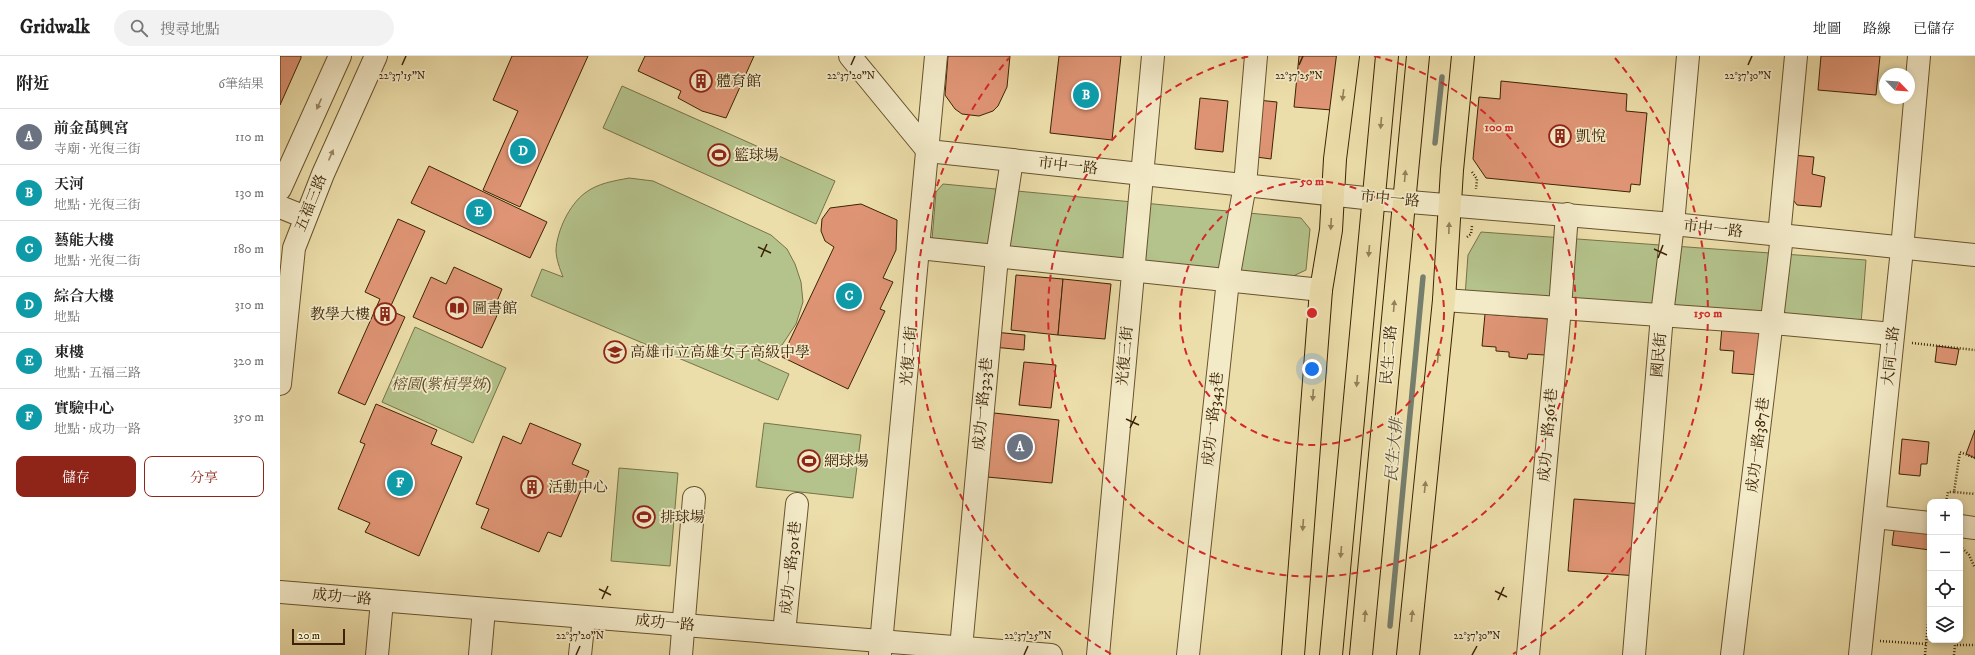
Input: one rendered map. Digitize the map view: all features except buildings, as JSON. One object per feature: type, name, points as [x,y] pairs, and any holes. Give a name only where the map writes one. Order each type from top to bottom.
[{"type":"main road","points":[[1293,655],[1321,290],[1331,230],[1332,194],[1348,56]]},
{"type":"main road","name":"民生二路","points":[[1331,655],[1387,56]]},
{"type":"main road","name":"民生二路","points":[[1361,655],[1403,200],[1418,56]]},
{"type":"main road","points":[[1408,655],[1444,300],[1460,56]]},
{"type":"street","name":"五福三路","points":[[280,384],[287,246],[305,217],[376,56]]},
{"type":"street","points":[[850,56],[928,151]]},
{"type":"street","name":"光復二街","points":[[881,648],[936,56]]},
{"type":"street","name":"光復三街","points":[[1098,655],[1153,56]]},
{"type":"street","name":"成功一路343巷","points":[[1188,655],[1228,280],[1245,185],[1256,56]]},
{"type":"street","name":"國民街","points":[[1634,655],[1662,315],[1673,224],[1688,56]]},
{"type":"street","name":"成功一路387巷","points":[[1732,655],[1773,323],[1796,56]]},
{"type":"street","name":"大同二路","points":[[1861,647],[1902,249],[1919,56]]},
{"type":"street","points":[[280,189],[333,62]]},
{"type":"street","name":"市中一路","points":[[928,151],[1374,199],[1403,200],[1567,214],[1902,249],[1975,255]]},
{"type":"street","name":"成功一路323巷","points":[[951,650],[997,257],[1012,160]]},
{"type":"street","points":[[280,207],[305,217]]},
{"type":"street","name":"成功一路361巷","points":[[1528,655],[1560,308],[1567,214]]},
{"type":"street","points":[[919,248],[1321,290]]},
{"type":"street","points":[[1444,300],[1773,323],[1893,338]]},
{"type":"street","points":[[681,655],[685,625],[694,498]]},
{"type":"street","name":"成功一路301巷","points":[[784,633],[797,504]]},
{"type":"street","points":[[1875,518],[1927,523]]},
{"type":"street","points":[[1963,526],[1975,528]]},
{"type":"street","name":"成功一路","points":[[280,592],[784,633],[881,648],[1051,655]]},
{"type":"street","points":[[377,655],[382,600]]},
{"type":"street","points":[[480,655],[484,609]]},
{"type":"street","points":[[580,655],[584,617]]},
{"type":"path","points":[[1893,338],[1975,350]]},
{"type":"path","points":[[1954,492],[1960,452],[1975,458]]},
{"type":"path","points":[[1947,499],[1948,492],[1975,494]]},
{"type":"path","points":[[1963,549],[1969,555],[1975,568]]},
{"type":"path","points":[[1925,655],[1930,607]]},
{"type":"path","points":[[1861,647],[1926,644]]},
{"type":"path","points":[[1954,655],[1954,645],[1975,645]]},
{"type":"green space","name":"籃球場","points":[[622,86],[835,181],[816,224],[603,128]]},
{"type":"green space","points":[[629,178],[653,181],[771,235],[787,249],[795,264],[801,282],[803,302],[796,324],[782,345],[758,360],[789,374],[778,400],[531,296],[542,269],[563,277],[558,264],[556,250],[557,243],[561,227],[574,204],[585,193],[595,187]]},
{"type":"green space","points":[[943,184],[1301,218],[1310,229],[1306,270],[1291,277],[932,240],[936,192]]},
{"type":"green space","points":[[1481,232],[1866,260],[1861,324],[1465,296],[1468,255]]},
{"type":"green space","name":"榕園(紫槓學姊)","points":[[415,327],[506,368],[473,443],[382,402]]},
{"type":"green space","name":"網球場","points":[[764,423],[861,435],[853,498],[756,487]]},
{"type":"green space","name":"排球場","points":[[619,468],[678,473],[670,566],[611,561]]},
{"type":"waterway","name":"民生大排","points":[[1435,143],[1442,77]]},
{"type":"waterway","name":"民生大排","points":[[1390,626],[1423,277]]},
{"type":"place","name":"體育館","points":[[701,81]]},
{"type":"place","name":"天河","points":[[1086,95]]},
{"type":"place","name":"凱悅","points":[[1560,136]]},
{"type":"place","name":"綜合大樓","points":[[523,151]]},
{"type":"place","name":"籃球場","points":[[719,155]]},
{"type":"place","name":"東樓","points":[[479,212]]},
{"type":"place","name":"藝能大樓","points":[[849,296]]},
{"type":"place","name":"圖書館","points":[[457,308]]},
{"type":"place","name":"教學大樓","points":[[385,314]]},
{"type":"place","name":"高雄市立高雄女子高級中學","points":[[615,352]]},
{"type":"place","name":"前金萬興宮","points":[[1020,447]]},
{"type":"place","name":"網球場","points":[[809,461]]},
{"type":"place","name":"實驗中心","points":[[400,483]]},
{"type":"place","name":"活動中心","points":[[532,487]]},
{"type":"place","name":"排球場","points":[[644,517]]}]
